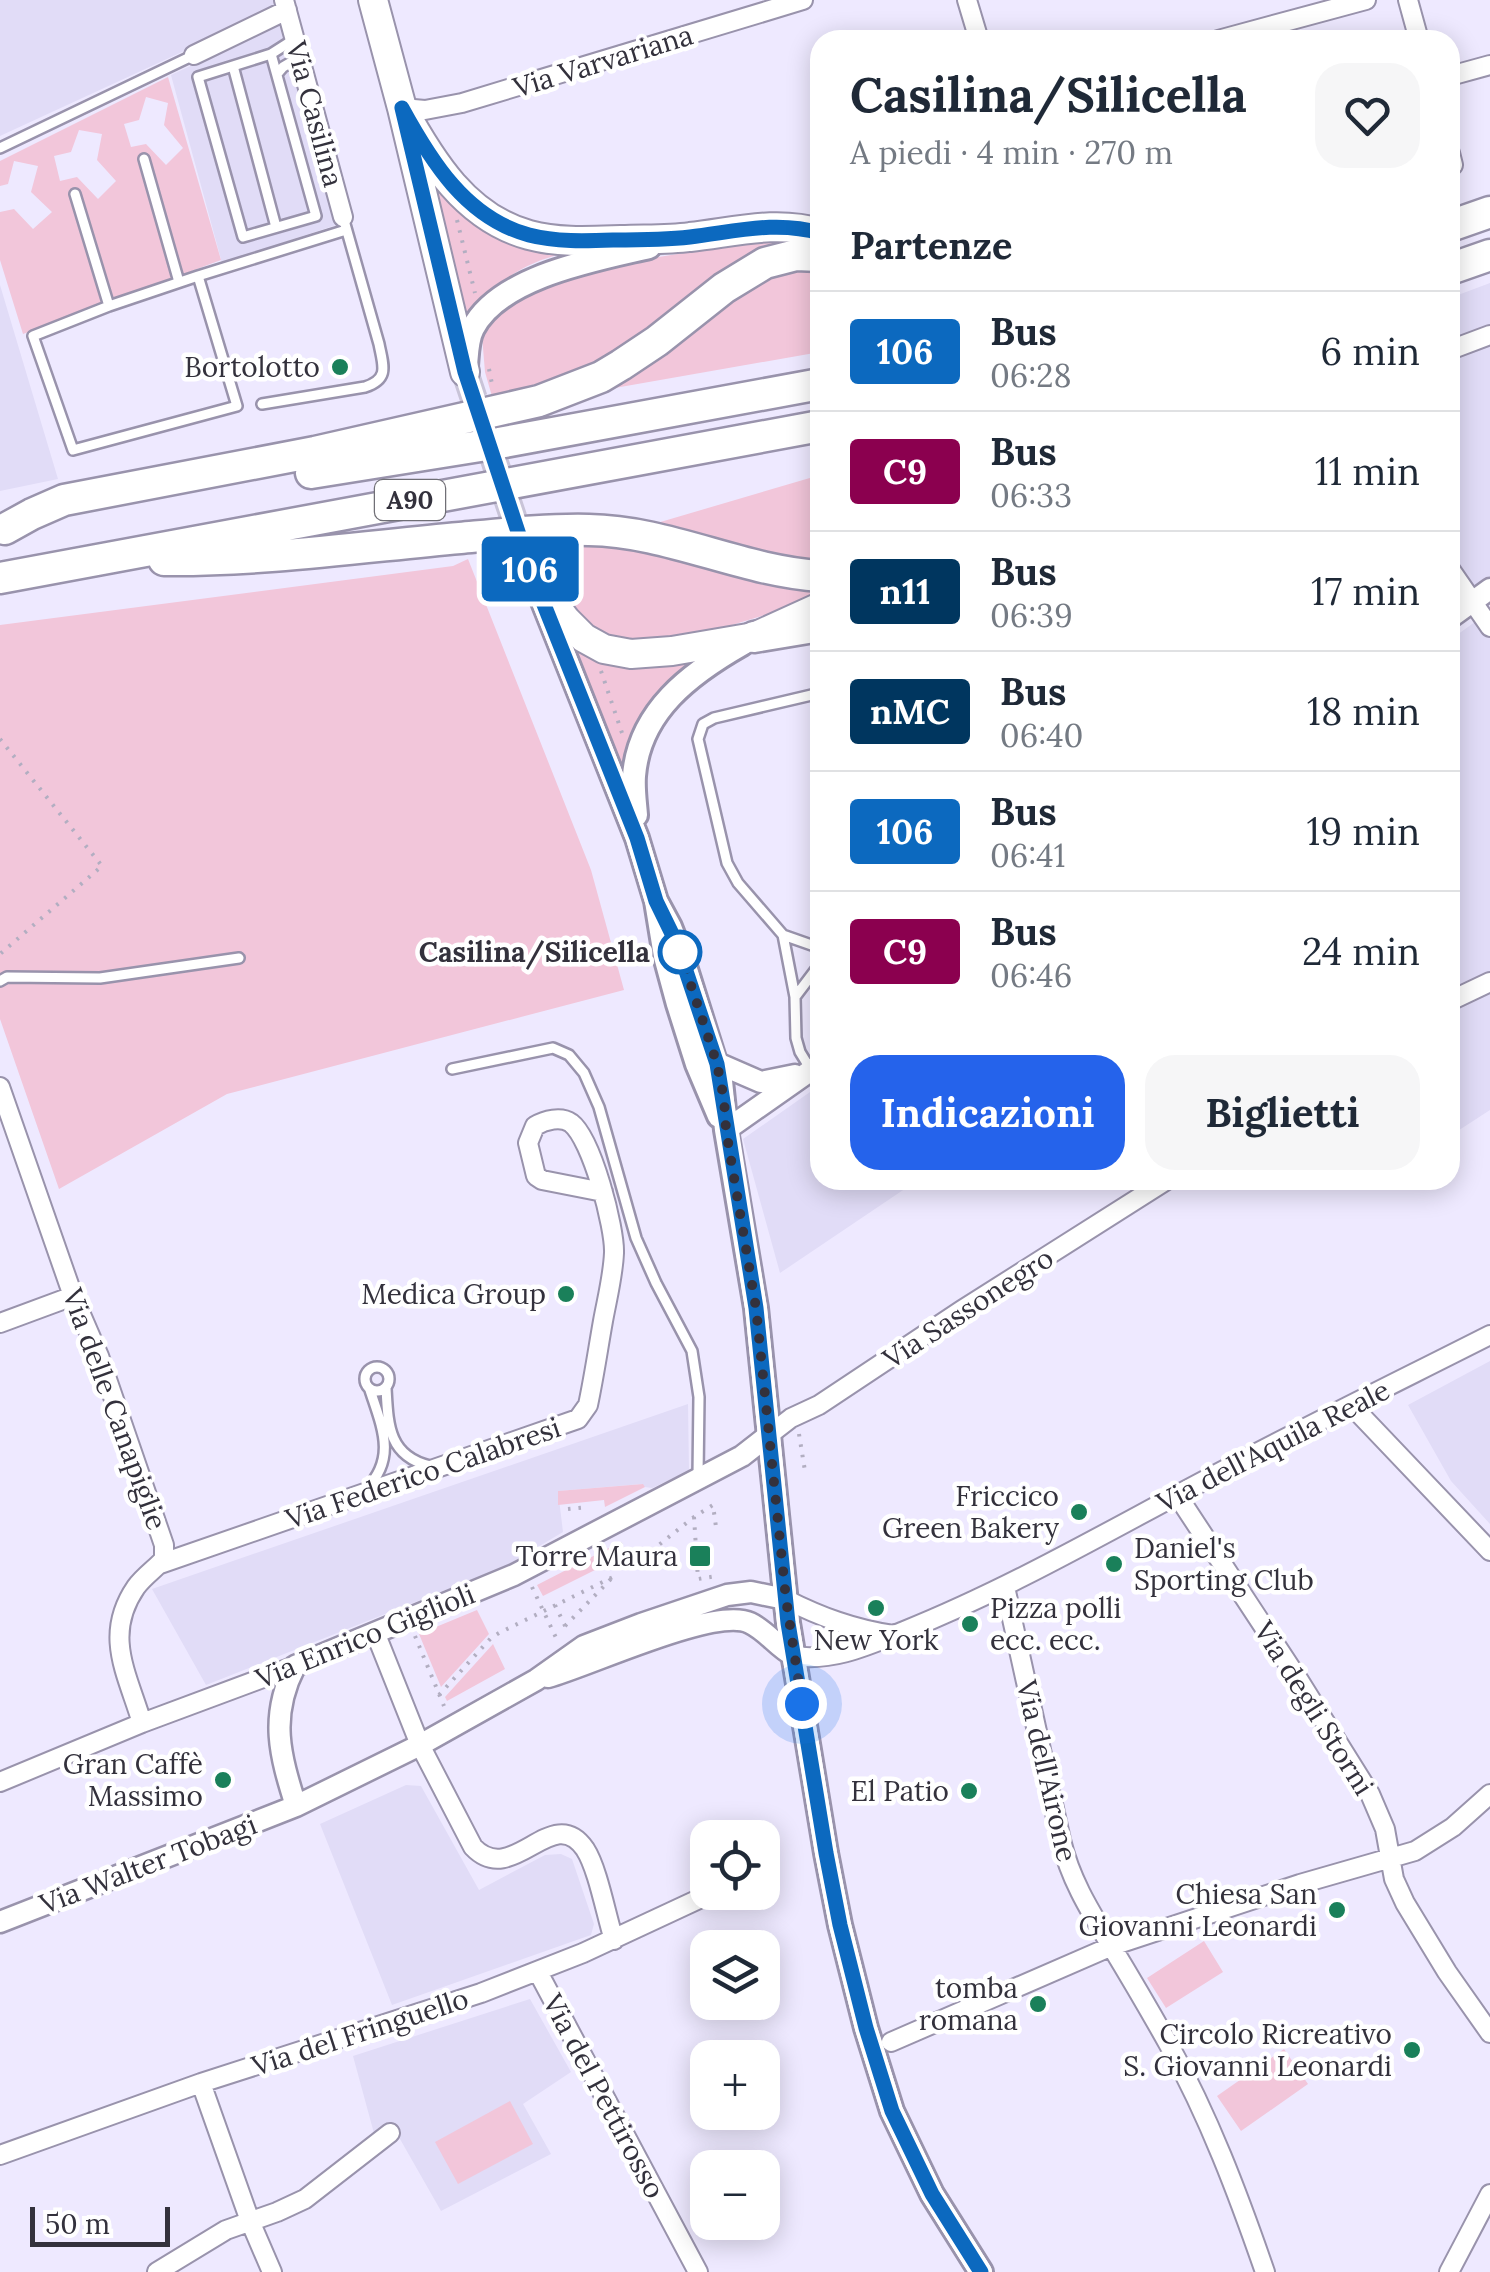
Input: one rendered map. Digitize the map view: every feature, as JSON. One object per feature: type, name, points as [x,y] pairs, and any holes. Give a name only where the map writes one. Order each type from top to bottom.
[{"type":"highway","points":[[1460,212],[1490,209]]},
{"type":"highway","points":[[1460,222],[1490,209]]},
{"type":"highway","points":[[1460,265],[1490,255]]},
{"type":"highway","points":[[2,530],[64,500],[315,452],[554,396],[622,365],[737,279],[765,263],[810,256]]},
{"type":"highway","name":"A90","points":[[2,530],[810,386]]},
{"type":"highway","name":"A90","points":[[0,578],[810,428]]},
{"type":"highway","points":[[90,560],[241,559],[528,532],[588,530],[633,534],[810,575]]},
{"type":"highway","points":[[754,637],[810,628]]},
{"type":"main road","points":[[373,0],[465,372]]},
{"type":"main road","points":[[402,108],[432,161],[450,182],[472,204],[515,230],[556,240],[686,238]]},
{"type":"main road","points":[[465,372],[475,325],[495,304],[522,285],[550,273],[686,238],[775,226],[810,231]]},
{"type":"main road","points":[[533,577],[578,634],[611,651],[654,654],[754,637]]},
{"type":"main road","points":[[533,577],[637,838],[656,901],[667,966],[682,1018],[726,1130]]},
{"type":"main road","points":[[637,838],[634,769],[650,724],[669,698],[708,663],[810,612]]},
{"type":"main road","points":[[656,901],[677,944],[717,1064],[724,1099],[756,1308],[786,1599],[832,1889],[878,2071],[892,2111],[941,2210],[980,2271]]},
{"type":"street","name":"Via Varvariana","points":[[402,108],[425,110],[462,103],[803,0]]},
{"type":"street","points":[[967,0],[976,30]]},
{"type":"street","points":[[1255,30],[1366,0]]},
{"type":"street","points":[[1408,0],[1416,30]]},
{"type":"street","name":"Via Casilina","points":[[194,55],[286,5],[345,224]]},
{"type":"street","points":[[1460,73],[1490,65]]},
{"type":"street","points":[[1460,346],[1490,335]]},
{"type":"street","points":[[1460,577],[1481,595],[1490,627]]},
{"type":"street","points":[[1460,611],[1481,595]]},
{"type":"street","points":[[1460,996],[1490,982]]},
{"type":"street","points":[[717,1064],[761,1082],[810,1069]]},
{"type":"street","points":[[726,1130],[810,1071]]},
{"type":"street","name":"Via delle Canapiglie","points":[[0,1087],[164,1545],[165,1556],[137,1586],[118,1626],[118,1643],[142,1723]]},
{"type":"street","name":"Via Federico Calabresi","points":[[160,1564],[573,1422],[586,1409],[614,1251],[603,1192],[574,1126],[570,1122],[547,1120],[535,1126],[528,1143],[536,1176],[603,1192]]},
{"type":"street","name":"Via Sassonegro","points":[[769,1435],[1151,1190]]},
{"type":"street","points":[[0,1324],[73,1296]]},
{"type":"street","name":"Via dell'Aquila Reale","points":[[794,1656],[811,1658],[842,1653],[1004,1587],[1490,1334]]},
{"type":"street","points":[[1351,1405],[1490,1551]]},
{"type":"street","name":"Via Enrico Giglioli","points":[[0,1782],[295,1666],[514,1574],[742,1456],[769,1435]]},
{"type":"street","name":"Via degli Storni","points":[[1177,1494],[1370,1794],[1382,1822],[1398,1888],[1447,1972],[1490,2033]]},
{"type":"street","name":"Via dell'Airone","points":[[1004,1587],[1062,1848],[1077,1888],[1166,2038],[1202,2110],[1265,2272]]},
{"type":"street","name":"Via Walter Tobagi","points":[[0,1922],[296,1806],[420,1745],[536,1680],[584,1646],[720,1598],[751,1592],[786,1599]]},
{"type":"street","points":[[786,1599],[849,1627],[894,1635]]},
{"type":"street","name":"Via Walter Tobagi","points":[[536,1680],[723,1620],[754,1624],[794,1656]]},
{"type":"street","points":[[376,1632],[420,1745],[468,1839],[480,1854],[506,1859],[556,1834],[571,1836],[592,1865],[614,1940]]},
{"type":"street","points":[[295,1666],[283,1693],[278,1727],[296,1806]]},
{"type":"street","points":[[891,2042],[1112,1946],[1414,1851],[1453,1827],[1490,1794]]},
{"type":"street","name":"Via del Fringuello","points":[[0,2155],[201,2082],[441,2007],[538,1972],[690,1904]]},
{"type":"street","name":"Via del Pettirosso","points":[[538,1972],[698,2272]]},
{"type":"street","points":[[201,2082],[272,2272]]},
{"type":"street","points":[[157,2272],[210,2238],[287,2208],[316,2192],[390,2133]]},
{"type":"street","points":[[1449,2272],[1490,2194]]},
{"type":"lane","points":[[271,54],[316,216],[243,237],[198,77],[271,54],[297,48]]},
{"type":"lane","points":[[277,74],[297,48]]},
{"type":"lane","points":[[0,148],[194,55]]},
{"type":"lane","points":[[233,66],[276,227]]},
{"type":"lane","points":[[144,160],[179,282]]},
{"type":"lane","points":[[75,194],[109,306]]},
{"type":"lane","points":[[198,276],[237,406],[73,450],[33,336],[109,306],[345,224],[383,363],[382,376],[366,387],[262,404]]},
{"type":"lane","points":[[810,695],[714,718],[703,724],[699,733],[726,863],[738,883],[783,935],[798,1046],[810,1060]]},
{"type":"lane","points":[[783,935],[810,942]]},
{"type":"lane","points":[[0,981],[7,977],[100,978],[239,958]]},
{"type":"lane","points":[[794,997],[810,977]]},
{"type":"lane","points":[[452,1068],[552,1048],[569,1055],[584,1073],[599,1107],[636,1238],[694,1359],[698,1478]]},
{"type":"lane","points":[[378,1367],[388,1373],[388,1423],[400,1458],[399,1482],[388,1467],[382,1430],[365,1383],[370,1369],[378,1367]]},
{"type":"lane","points":[[370,1390],[386,1388]]},
{"type":"lane","points":[[395,1444],[420,1464],[447,1465]]},
{"type":"lane","points":[[359,1496],[375,1479],[386,1453]]},
{"type":"path","points":[[450,182],[479,307]]},
{"type":"path","points":[[600,670],[623,736]]},
{"type":"path","points":[[0,739],[102,866],[0,954]]},
{"type":"path","points":[[800,1434],[804,1472]]},
{"type":"path","points":[[620,1543],[631,1567],[713,1505],[716,1527]]},
{"type":"path","points":[[568,1509],[588,1506]]},
{"type":"path","points":[[694,1518],[698,1579],[718,1576]]},
{"type":"path","points":[[439,1695],[491,1638],[616,1575],[565,1626]]},
{"type":"path","points":[[530,1582],[558,1642]]},
{"type":"path","points":[[555,1606],[568,1632]]},
{"type":"path","points":[[413,1630],[444,1706]]},
{"type":"shaded area","points":[[0,0],[278,0],[339,224],[222,263],[171,75],[203,60],[195,46],[0,136]]},
{"type":"shaded area","points":[[168,77],[221,260],[23,334],[0,260],[0,212],[14,209],[33,229],[52,212],[31,192],[38,166],[14,161],[8,184],[0,186],[0,161]],"holes":[[[146,97],[168,103],[164,125],[183,148],[166,165],[146,144],[131,147],[124,124],[139,120]],[[79,130],[102,134],[97,160],[116,181],[98,199],[77,177],[60,181],[54,156],[71,152]]]},
{"type":"shaded area","points":[[424,172],[562,254],[532,264],[505,280],[481,302],[463,328]]},
{"type":"shaded area","points":[[779,240],[800,241],[623,357],[495,407],[485,372],[482,336],[499,307],[569,271]]},
{"type":"shaded area","points":[[810,266],[810,354],[609,389],[760,274]]},
{"type":"shaded area","points":[[1490,283],[1490,578],[1460,598],[1460,294]]},
{"type":"shaded area","points":[[0,285],[58,479],[0,491]]},
{"type":"shaded area","points":[[810,478],[810,566],[741,551],[657,523]]},
{"type":"shaded area","points":[[561,538],[639,549],[810,584],[810,601],[686,639],[608,643],[574,612],[538,543]]},
{"type":"shaded area","points":[[468,559],[591,870],[624,990],[227,1094],[59,1189],[0,1019],[0,625],[453,566]]},
{"type":"shaded area","points":[[1490,611],[1490,1110],[1460,1130],[1460,633]]},
{"type":"shaded area","points":[[571,639],[694,658],[644,711],[622,780]]},
{"type":"shaded area","points":[[810,1092],[810,1190],[903,1190],[780,1273],[743,1139]]},
{"type":"shaded area","points":[[1490,1361],[1490,1524],[1451,1481],[1408,1405]]},
{"type":"shaded area","points":[[688,1404],[689,1471],[652,1488],[642,1484],[558,1491],[563,1532],[506,1566],[206,1685],[152,1589]]},
{"type":"shaded area","points":[[643,1484],[645,1487],[605,1507],[604,1500],[558,1505],[558,1491]]},
{"type":"shaded area","points":[[609,1548],[615,1560],[543,1596],[537,1585]]},
{"type":"shaded area","points":[[477,1610],[489,1634],[441,1687],[419,1634]]},
{"type":"shaded area","points":[[493,1644],[505,1669],[447,1701],[445,1697]]},
{"type":"shaded area","points":[[406,1785],[421,1786],[479,1890],[545,1855],[561,1854],[572,1859],[594,1924],[591,1935],[392,2005],[320,1824]]},
{"type":"shaded area","points":[[1204,1941],[1223,1972],[1166,2008],[1147,1978]]},
{"type":"shaded area","points":[[530,1999],[571,2072],[523,2104],[551,2154],[441,2211],[392,2125],[375,2137],[353,2056]]},
{"type":"shaded area","points":[[1284,2049],[1308,2084],[1241,2131],[1217,2096]]},
{"type":"shaded area","points":[[510,2101],[533,2144],[458,2184],[435,2142]]},
{"type":"tunnel","points":[[465,372],[533,577]]},
{"type":"bus line","name":"106","points":[[810,231],[775,226],[686,238],[577,241],[528,235],[501,224],[463,196],[432,161],[402,108],[465,372],[533,577],[637,838],[656,901],[677,944],[717,1064],[756,1308],[788,1623],[840,1925],[892,2111],[932,2194],[981,2272]]},
{"type":"place","name":"Bortolotto","points":[[340,367]]},
{"type":"place","name":"Casilina/Silicella","points":[[680,952]]},
{"type":"place","name":"Medica Group","points":[[566,1294]]},
{"type":"place","name":"Friccico Green Bakery","points":[[1079,1512]]},
{"type":"place","name":"Torre Maura","points":[[700,1556]]},
{"type":"place","name":"Daniel's Sporting Club","points":[[1114,1564]]},
{"type":"place","name":"New York","points":[[876,1608]]},
{"type":"place","name":"Pizza polli ecc. ecc.","points":[[970,1624]]},
{"type":"place","name":"Gran Caffè Massimo","points":[[223,1780]]},
{"type":"place","name":"El Patio","points":[[969,1791]]},
{"type":"place","name":"Chiesa San Giovanni Leonardi","points":[[1337,1910]]},
{"type":"place","name":"tomba romana","points":[[1038,2004]]},
{"type":"place","name":"Circolo Ricreativo S. Giovanni Leonardi","points":[[1412,2050]]},
{"type":"route","points":[[680,952],[717,1064],[724,1099],[756,1308],[786,1599],[802,1704]]}]
